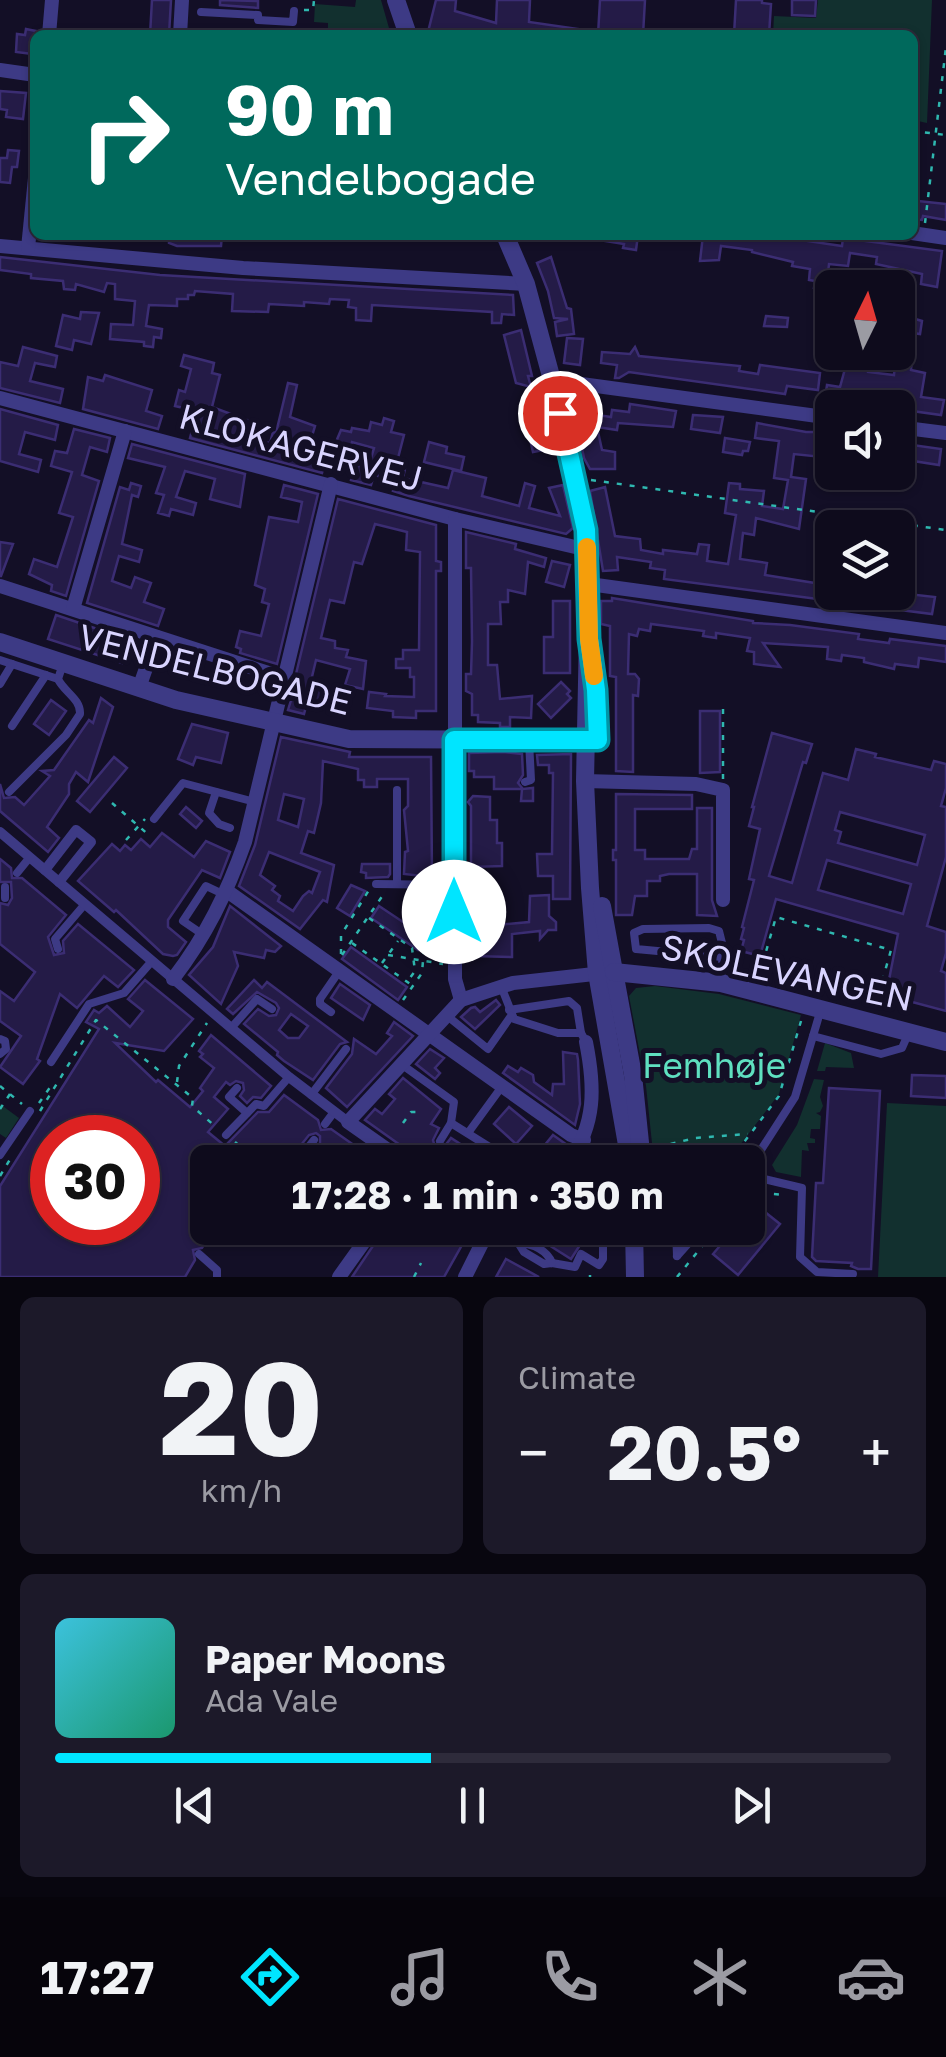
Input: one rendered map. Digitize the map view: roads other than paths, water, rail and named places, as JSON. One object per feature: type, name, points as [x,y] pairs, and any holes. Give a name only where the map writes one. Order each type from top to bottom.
[{"type":"street","points":[[49,30],[52,0]]},
{"type":"street","points":[[180,30],[182,0]]},
{"type":"street","points":[[396,0],[406,30]]},
{"type":"street","points":[[0,70],[30,75]]},
{"type":"street","points":[[28,248],[30,228]]},
{"type":"street","points":[[918,234],[946,238]]},
{"type":"street","points":[[507,240],[526,284],[552,380],[588,550],[589,639],[596,690],[591,781],[606,972],[633,1075],[637,1145]]},
{"type":"street","points":[[0,246],[243,268],[526,284]]},
{"type":"street","points":[[552,380],[815,416]]},
{"type":"street","name":"KLOKAGERVEJ","points":[[0,398],[455,519],[588,550]]},
{"type":"street","points":[[915,429],[946,434]]},
{"type":"street","points":[[73,608],[125,432]]},
{"type":"street","points":[[173,979],[204,936],[226,893],[256,802],[331,484]]},
{"type":"street","points":[[455,519],[454,966],[460,1000]]},
{"type":"street","points":[[589,584],[946,634]]},
{"type":"street","points":[[0,586],[286,679]]},
{"type":"street","points":[[140,688],[157,636]]},
{"type":"street","name":"VENDELBOGADE","points":[[0,642],[60,671],[349,738],[592,740]]},
{"type":"street","points":[[591,781],[696,784],[723,790],[723,900]]},
{"type":"street","points":[[44,870],[76,830],[85,835],[91,842],[59,882]]},
{"type":"street","points":[[0,832],[289,1077],[348,1122],[370,1145]]},
{"type":"street","points":[[226,893],[339,964],[583,1142]]},
{"type":"street","points":[[348,1122],[460,1000],[501,986],[606,972]]},
{"type":"street","name":"SKOLEVANGEN","points":[[606,972],[721,983],[946,1042]]},
{"type":"street","points":[[581,1145],[591,1112],[583,1037]]},
{"type":"street","points":[[339,1277],[359,1245]]},
{"type":"street","points":[[466,1277],[478,1245]]},
{"type":"street","points":[[634,1245],[634,1277]]},
{"type":"street","points":[[644,1245],[644,1277]]},
{"type":"lane","points":[[201,12],[258,15],[258,20],[293,22],[294,10]]},
{"type":"lane","points":[[285,30],[286,22]]},
{"type":"lane","points":[[0,660],[46,675],[60,671],[63,689],[77,701],[80,714],[66,735],[9,792]]},
{"type":"lane","points":[[0,684],[12,664]]},
{"type":"lane","points":[[12,726],[46,675]]},
{"type":"lane","points":[[525,782],[531,780],[529,740]]},
{"type":"lane","points":[[154,819],[183,784],[256,802]]},
{"type":"lane","points":[[397,884],[398,790]]},
{"type":"lane","points":[[216,792],[209,813],[219,824],[230,828]]},
{"type":"lane","points":[[17,873],[30,858]]},
{"type":"lane","points":[[380,884],[454,885]]},
{"type":"lane","points":[[204,936],[184,922],[206,886],[226,893]]},
{"type":"lane","points":[[5,887],[5,898]]},
{"type":"lane","points":[[58,949],[51,937],[85,904]]},
{"type":"lane","points":[[721,983],[722,956],[719,931],[643,930],[634,933],[632,940],[636,949],[722,956]]},
{"type":"lane","points":[[51,1062],[89,1004],[124,994],[152,960]]},
{"type":"lane","points":[[331,1012],[320,1004],[320,999],[339,964]]},
{"type":"lane","points":[[478,1067],[510,1012],[560,1001],[575,1003],[583,1037],[520,1022],[510,1012],[501,986]]},
{"type":"lane","points":[[231,1028],[257,1000],[272,1009]]},
{"type":"lane","points":[[764,1145],[795,1097],[813,1036],[814,1007]]},
{"type":"lane","points":[[446,1015],[488,1050]]},
{"type":"lane","points":[[813,1036],[888,1055],[902,1048],[909,1032]]},
{"type":"lane","points":[[0,1039],[6,1048],[0,1054]]},
{"type":"lane","points":[[311,1094],[346,1049]]},
{"type":"lane","points":[[400,1064],[454,1102],[451,1123],[440,1141]]},
{"type":"lane","points":[[226,1134],[256,1104],[264,1106],[289,1077]]},
{"type":"lane","points":[[468,1133],[503,1085]]},
{"type":"lane","points":[[237,1088],[229,1097],[247,1113]]},
{"type":"lane","points":[[325,1124],[334,1112]]},
{"type":"lane","points":[[0,1155],[33,1114]]},
{"type":"lane","points":[[451,1123],[486,1145]]},
{"type":"lane","points":[[310,1145],[314,1140]]},
{"type":"lane","points":[[583,1142],[587,1145]]},
{"type":"lane","points":[[765,1179],[802,1188],[800,1258],[817,1272],[853,1274]]},
{"type":"lane","points":[[534,1245],[550,1256],[552,1262],[574,1267],[581,1254],[599,1265],[603,1245]]},
{"type":"lane","points":[[676,1245],[676,1256],[686,1245]]},
{"type":"lane","points":[[199,1254],[217,1270],[218,1277]]},
{"type":"park label","name":"Femhøje","points":[[714,1065]]}]
